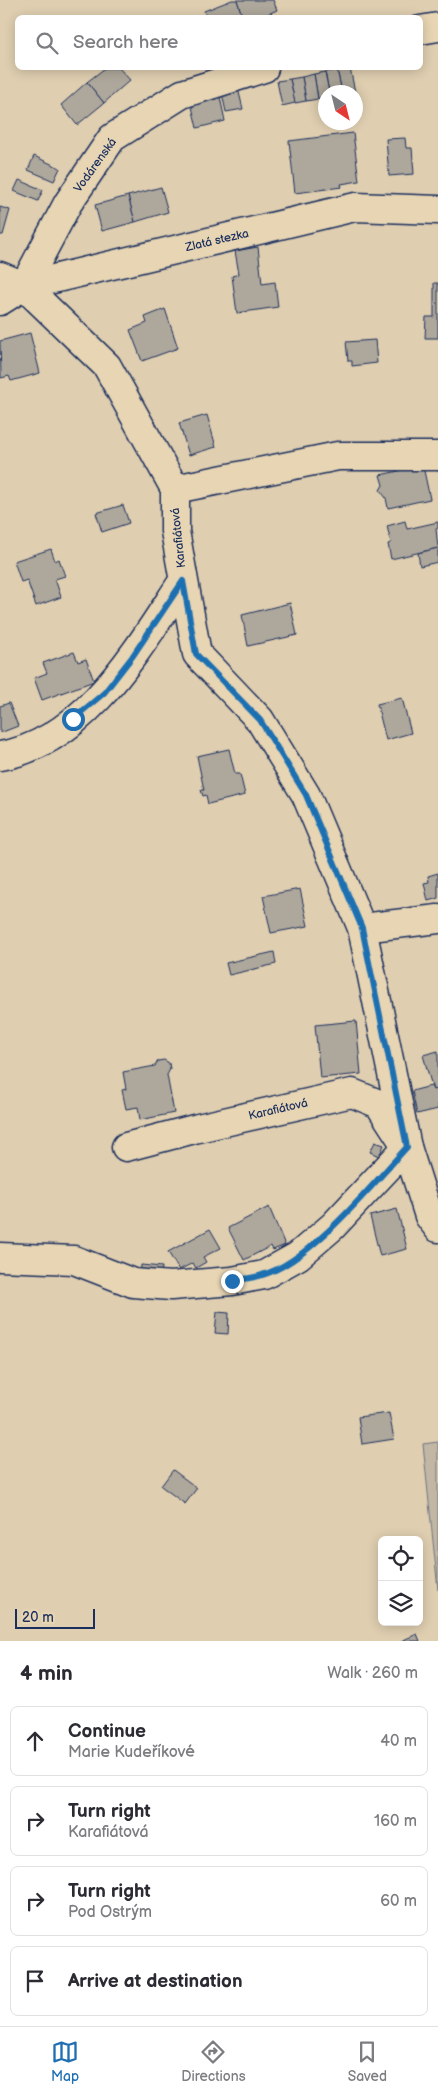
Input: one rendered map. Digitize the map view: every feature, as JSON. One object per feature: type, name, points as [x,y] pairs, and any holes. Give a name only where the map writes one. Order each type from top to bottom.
[{"type":"street","points":[[423,30],[438,27]]},
{"type":"street","name":"Vodárenská","points":[[12,281],[112,138],[182,94],[258,70]]},
{"type":"street","name":"Zlatá stezka","points":[[12,281],[356,207],[438,210]]},
{"type":"street","points":[[0,301],[12,281]]},
{"type":"street","name":"Karafiátová","points":[[12,281],[107,366],[175,489],[175,531],[196,654],[260,720],[306,795],[362,928],[407,1147],[429,1216],[438,1228]]},
{"type":"street","points":[[175,489],[338,456],[438,456]]},
{"type":"street","points":[[0,756],[21,753],[51,738],[104,693],[132,657],[183,581]]},
{"type":"street","points":[[362,928],[438,919]]},
{"type":"street","name":"Karafiátová","points":[[126,1147],[198,1128],[352,1093],[379,1104],[407,1147]]},
{"type":"street","points":[[0,1258],[74,1260],[133,1283],[161,1285],[232,1281],[264,1275],[298,1256],[334,1226],[407,1147]]},
{"type":"shaded area","points":[[438,1442],[438,1590],[423,1444]]},
{"type":"building","points":[[232,0],[237,0],[242,15],[206,15],[204,11]]},
{"type":"building","points":[[237,0],[273,0],[277,10],[266,15],[242,15]]},
{"type":"building","points":[[102,70],[121,70],[130,80],[104,103],[87,82]]},
{"type":"building","points":[[337,70],[350,70],[354,85],[340,85]]},
{"type":"building","points":[[337,70],[340,85],[328,85],[325,72]]},
{"type":"building","points":[[325,72],[328,85],[318,85],[318,99],[314,74]]},
{"type":"building","points":[[314,74],[318,99],[306,101],[302,77]]},
{"type":"building","points":[[302,77],[306,101],[295,103],[290,79]]},
{"type":"building","points":[[290,79],[295,103],[282,106],[277,81]]},
{"type":"building","points":[[236,80],[243,109],[226,112],[220,84]]},
{"type":"building","points":[[87,82],[104,103],[77,125],[61,105]]},
{"type":"building","points":[[219,92],[225,121],[197,128],[190,98]]},
{"type":"building","points":[[353,133],[359,181],[341,184],[342,187],[295,193],[289,141]]},
{"type":"building","points":[[405,138],[406,148],[412,148],[414,174],[389,176],[386,139]]},
{"type":"building","points":[[34,156],[60,168],[54,181],[28,170]]},
{"type":"building","points":[[19,180],[43,190],[38,201],[14,191]]},
{"type":"building","points":[[161,187],[168,212],[135,222],[128,196]]},
{"type":"building","points":[[128,196],[135,222],[102,231],[95,205]]},
{"type":"building","points":[[0,207],[10,210],[3,235],[0,235]]},
{"type":"building","points":[[258,247],[262,284],[275,282],[278,307],[237,313],[232,276],[239,274],[235,251]]},
{"type":"building","points":[[434,283],[438,283],[438,338],[425,338],[426,317],[434,317]]},
{"type":"building","points":[[165,309],[178,348],[142,361],[130,330],[147,323],[145,317]]},
{"type":"building","points":[[30,333],[40,373],[11,381],[9,376],[1,378],[0,341]]},
{"type":"building","points":[[375,340],[377,363],[352,366],[352,361],[348,361],[346,342]]},
{"type":"building","points":[[207,415],[216,447],[189,455],[179,423]]},
{"type":"building","points":[[423,466],[430,499],[388,508],[386,498],[380,490],[383,485],[380,475]]},
{"type":"building","points":[[123,505],[129,523],[102,532],[96,513]]},
{"type":"building","points":[[405,521],[407,529],[438,522],[438,528],[436,529],[438,548],[391,559],[388,544],[391,543],[387,526]]},
{"type":"building","points":[[438,548],[438,562],[420,566],[418,553]]},
{"type":"building","points":[[51,549],[55,561],[59,559],[65,576],[55,579],[61,597],[36,606],[27,580],[21,582],[14,561]]},
{"type":"building","points":[[290,603],[297,635],[248,646],[242,615]]},
{"type":"building","points":[[74,652],[78,662],[86,659],[94,681],[42,700],[34,678],[47,673],[43,663]]},
{"type":"building","points":[[402,698],[411,733],[386,740],[377,704]]},
{"type":"building","points":[[9,703],[18,726],[0,733],[0,706]]},
{"type":"building","points":[[229,749],[235,774],[240,774],[245,795],[208,804],[206,795],[203,796],[201,790],[204,790],[197,756]]},
{"type":"building","points":[[438,873],[438,898],[428,901],[424,883],[429,882],[428,876]]},
{"type":"building","points":[[300,889],[308,926],[271,933],[263,896]]},
{"type":"building","points":[[274,952],[276,964],[229,975],[226,963]]},
{"type":"building","points":[[356,1021],[361,1074],[320,1078],[315,1025]]},
{"type":"building","points":[[438,1051],[438,1089],[433,1090],[423,1055]]},
{"type":"building","points":[[164,1060],[169,1063],[170,1069],[167,1075],[174,1113],[140,1120],[138,1107],[126,1109],[122,1090],[126,1089],[123,1072],[155,1066],[158,1061]]},
{"type":"building","points":[[431,1086],[433,1090],[438,1089],[438,1109],[417,1114],[412,1091]]},
{"type":"building","points":[[375,1142],[384,1145],[379,1156],[370,1152]]},
{"type":"building","points":[[269,1207],[285,1245],[273,1250],[271,1246],[244,1260],[228,1228]]},
{"type":"building","points":[[397,1209],[407,1249],[380,1256],[370,1216]]},
{"type":"building","points":[[210,1229],[221,1248],[203,1257],[206,1262],[196,1268],[193,1263],[179,1270],[168,1252]]},
{"type":"building","points":[[141,1265],[162,1267],[160,1283],[140,1280]]},
{"type":"building","points":[[217,1312],[229,1313],[228,1334],[215,1333]]},
{"type":"building","points":[[389,1413],[394,1439],[362,1444],[358,1417]]},
{"type":"building","points":[[173,1470],[197,1488],[185,1504],[161,1486]]},
{"type":"building","points":[[417,1634],[420,1641],[401,1641]]},
{"type":"route","points":[[73,719],[104,693],[132,657],[183,581],[196,654],[260,720],[306,795],[362,928],[407,1147],[334,1226],[298,1256],[264,1275],[232,1281]]}]
